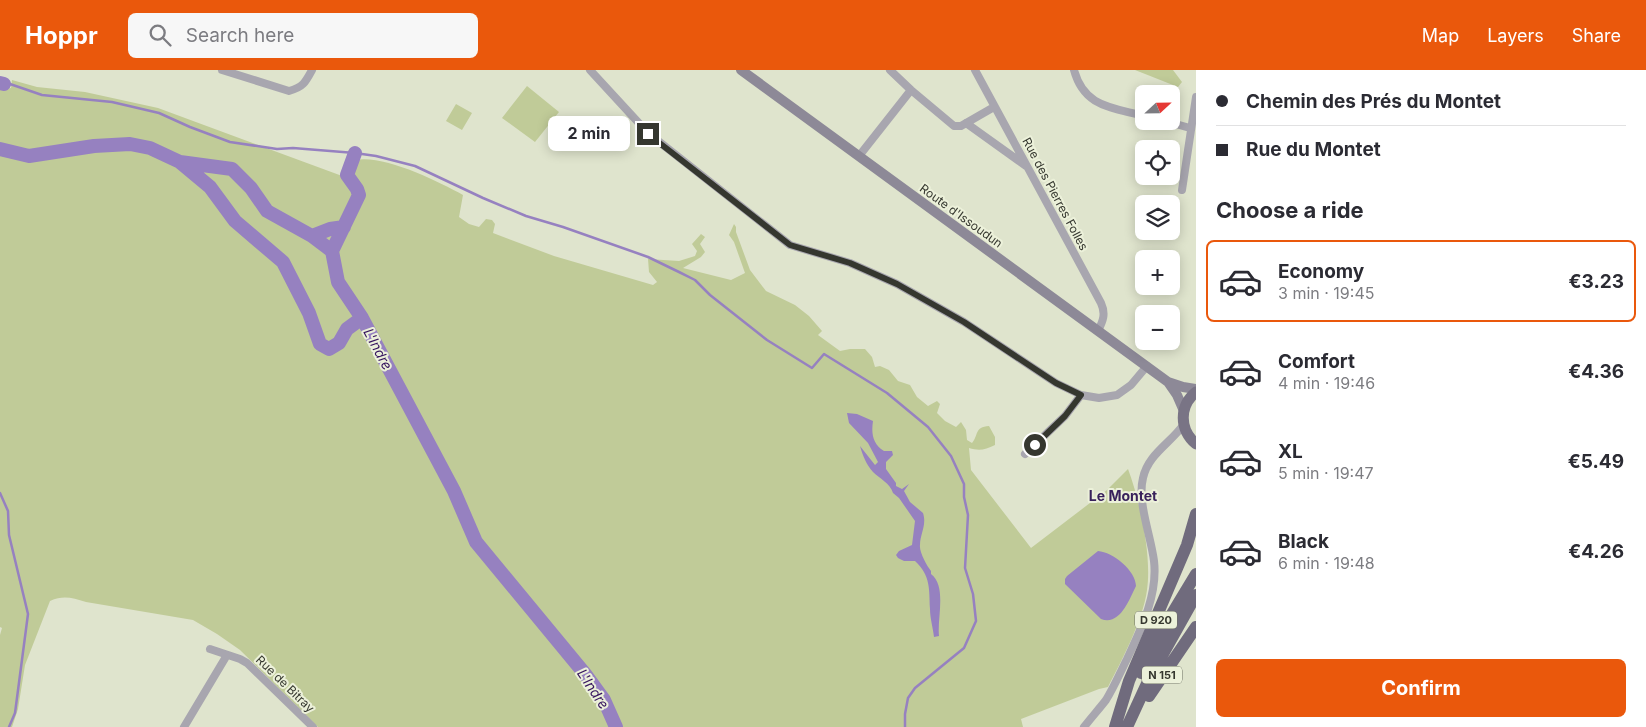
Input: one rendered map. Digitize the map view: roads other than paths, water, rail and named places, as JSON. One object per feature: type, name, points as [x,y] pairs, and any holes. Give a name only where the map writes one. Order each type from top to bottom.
[{"type":"highway","name":"D 920","points":[[1115,727],[1129,681],[1187,545],[1196,514]]},
{"type":"highway","name":"D 920","points":[[1115,727],[1166,622],[1196,574]]},
{"type":"highway","name":"D 920","points":[[1127,727],[1150,677],[1196,595]]},
{"type":"highway","name":"N 151","points":[[1133,727],[1150,694],[1196,627]]},
{"type":"main road","name":"Route d'Issoudun","points":[[741,70],[1164,379],[1177,395],[1184,410]]},
{"type":"main road","name":"Route d'Issoudun","points":[[1164,379],[1196,390]]},
{"type":"main road","points":[[1195,443],[1186,431],[1184,410],[1189,398],[1196,390]]},
{"type":"street","points":[[222,70],[288,91],[300,88],[306,82],[312,70]]},
{"type":"street","points":[[590,70],[648,134],[790,245],[850,263],[897,284],[964,322],[1056,383],[1081,395],[1099,398],[1117,395],[1131,385],[1147,366]]},
{"type":"street","points":[[890,70],[954,126],[966,124],[994,107]]},
{"type":"street","name":"Rue des Pierres Folles","points":[[975,70],[1101,303],[1104,317],[1098,331]]},
{"type":"street","points":[[1074,70],[1078,84],[1087,96],[1099,104],[1135,114]]},
{"type":"street","points":[[859,156],[911,90]]},
{"type":"street","points":[[1182,190],[1196,97]]},
{"type":"street","points":[[966,124],[1028,168]]},
{"type":"street","points":[[1180,125],[1190,128]]},
{"type":"street","points":[[1025,454],[1065,416],[1081,395]]},
{"type":"street","points":[[1084,727],[1115,686],[1149,606],[1154,564],[1143,502],[1142,485],[1148,466],[1157,453],[1177,434],[1184,424]]},
{"type":"street","points":[[1165,446],[1180,440],[1195,443]]},
{"type":"street","name":"Rue de Bitray","points":[[210,649],[247,663],[313,727]]},
{"type":"street","points":[[184,727],[227,655]]},
{"type":"street","points":[[301,727],[306,719]]},
{"type":"waterway","points":[[0,83],[4,84]]},
{"type":"waterway","points":[[10,84],[42,95],[112,102],[159,113],[230,142],[277,149],[293,148],[355,153],[376,156],[415,166],[526,216],[648,257],[695,280],[710,295],[767,340],[812,368],[824,354],[887,393],[928,427],[951,456],[964,484],[964,497],[968,515],[965,568],[973,594],[976,621],[964,648],[915,688],[908,698],[905,727]]},
{"type":"waterway","name":"L'Indre","points":[[0,149],[29,156],[94,146],[130,144],[150,148],[180,162],[210,187],[235,221],[283,262],[309,313],[320,344],[329,349],[339,343],[347,329],[362,318]]},
{"type":"waterway","points":[[332,251],[359,195],[347,175],[355,153]]},
{"type":"waterway","name":"L'Indre","points":[[180,162],[232,169],[251,188],[267,211],[312,236],[332,251],[338,282],[362,318],[454,491],[476,542],[585,674],[604,700],[616,727]]},
{"type":"waterway","points":[[312,236],[330,229],[344,227]]},
{"type":"waterway","points":[[0,493],[8,511],[9,535],[28,614],[15,713],[9,727]]},
{"type":"district","name":"Le Montet","points":[[1123,496]]}]
